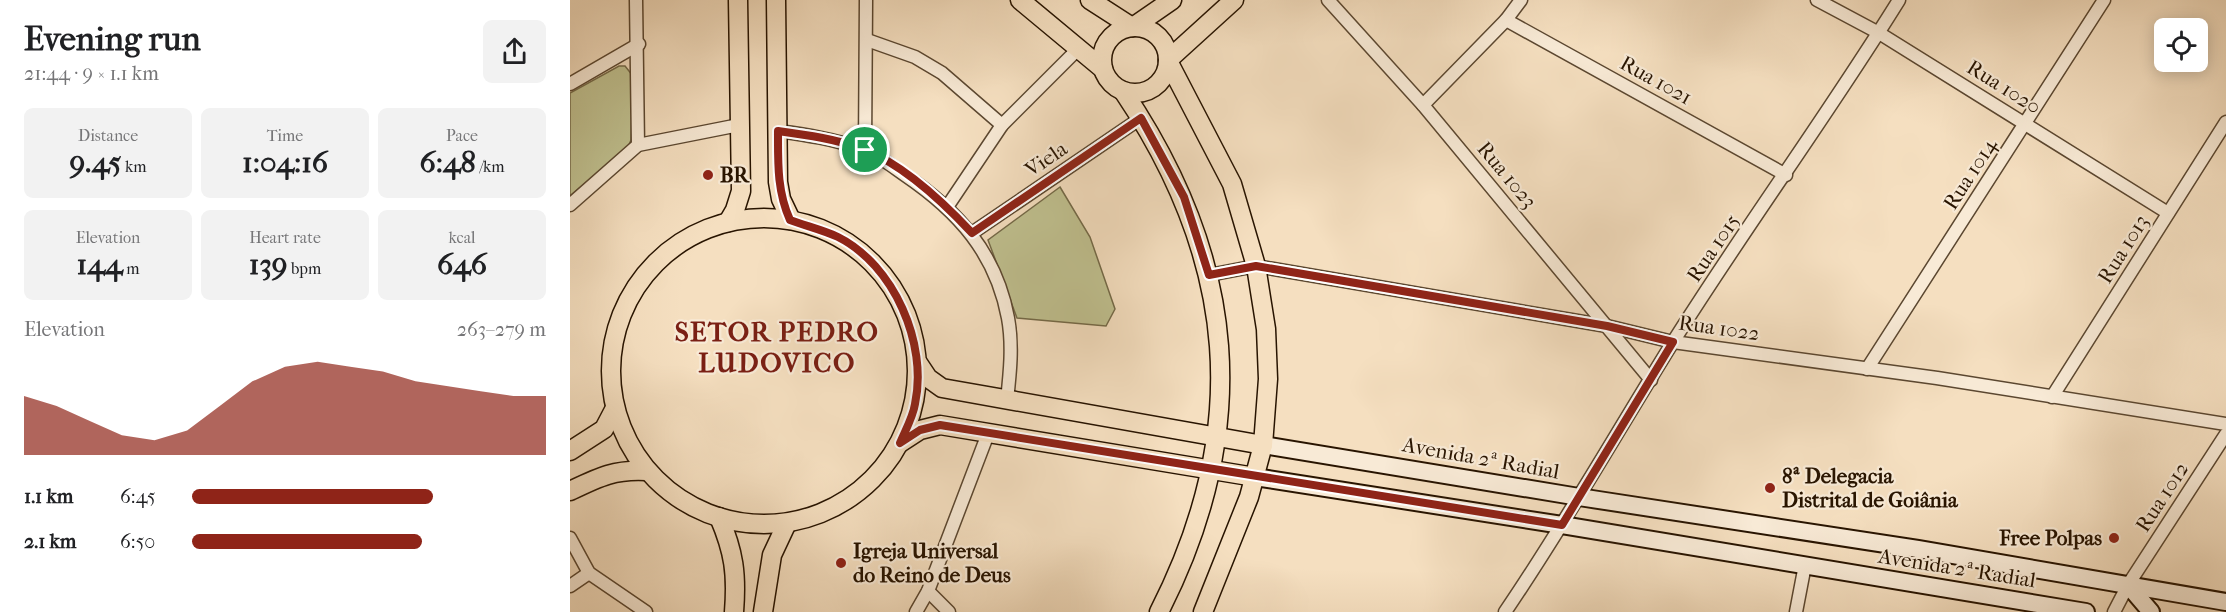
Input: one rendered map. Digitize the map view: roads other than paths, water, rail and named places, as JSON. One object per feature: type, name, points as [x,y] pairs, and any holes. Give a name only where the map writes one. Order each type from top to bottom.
[{"type":"main road","points":[[728,222],[741,190],[738,0]]},
{"type":"main road","points":[[776,0],[778,182],[781,199],[790,220]]},
{"type":"main road","points":[[1020,0],[1103,69]]},
{"type":"main road","points":[[1090,0],[1133,27],[1144,29],[1161,40],[1168,61],[1232,184],[1256,266],[1266,329],[1266,427],[1255,477],[1229,554],[1203,612]]},
{"type":"main road","points":[[1159,612],[1192,536],[1210,470],[1216,437],[1220,367],[1217,325],[1209,275],[1184,197],[1141,118],[1123,91],[1107,78],[1102,60],[1106,43],[1118,32],[1133,27],[1172,0]]},
{"type":"main road","points":[[1123,91],[1142,92],[1153,88],[1166,72],[1168,61],[1234,0]]},
{"type":"main road","points":[[761,218],[790,220],[839,237],[879,269],[906,313],[918,363],[915,405],[900,443],[875,478],[840,504],[787,523],[755,524],[719,517],[680,499],[647,471],[625,432],[615,408],[610,368],[619,318],[644,274],[682,241],[728,222],[761,218]]},
{"type":"main road","name":"Avenida 2ª Radial","points":[[918,363],[928,378],[942,388],[1007,400],[1263,445],[1579,497],[1907,547],[2226,602]]},
{"type":"main road","points":[[570,451],[604,429],[615,408]]},
{"type":"main road","name":"Avenida 2ª Radial","points":[[900,443],[920,430],[940,425],[989,431],[1210,470],[1562,525],[2086,612]]},
{"type":"main road","points":[[570,491],[605,474],[625,470],[647,471]]},
{"type":"main road","points":[[719,517],[732,546],[736,581],[734,612]]},
{"type":"main road","points":[[763,612],[772,555],[787,523]]},
{"type":"main road","points":[[2128,585],[2151,612]]},
{"type":"street","points":[[636,0],[639,44],[638,145]]},
{"type":"street","points":[[865,150],[866,0]]},
{"type":"street","name":"Rua 1023","points":[[1328,0],[1423,105],[1652,380]]},
{"type":"street","points":[[1423,105],[1506,20],[1521,0]]},
{"type":"street","name":"Rua 1020","points":[[1817,0],[1879,33],[2168,213]]},
{"type":"street","name":"Rua 1015","points":[[1505,612],[1562,525],[1673,342],[1786,175],[1899,0]]},
{"type":"street","name":"Rua 1014","points":[[1868,369],[2104,0]]},
{"type":"street","name":"Rua 1021","points":[[1506,20],[1786,175]]},
{"type":"street","points":[[867,40],[915,57],[942,73],[1002,125]]},
{"type":"street","points":[[570,84],[639,44]]},
{"type":"street","points":[[947,207],[1002,125],[1079,48]]},
{"type":"street","name":"Viela","points":[[972,233],[1141,118]]},
{"type":"street","name":"Rua 1013","points":[[2052,397],[2226,122]]},
{"type":"street","points":[[570,206],[638,145],[739,125]]},
{"type":"street","points":[[778,131],[817,136],[865,150],[917,183],[947,207],[972,233],[987,259],[1008,317],[1011,344],[1007,400]]},
{"type":"street","name":"Rua 1022","points":[[1209,275],[1256,266],[1607,326],[1673,342],[1868,369],[2226,424]]},
{"type":"street","points":[[916,612],[928,591],[989,431]]},
{"type":"street","name":"Rua 1012","points":[[2114,612],[2128,585],[2226,434]]},
{"type":"street","points":[[570,538],[589,573],[646,612]]},
{"type":"street","points":[[1796,612],[1804,565]]},
{"type":"street","points":[[570,586],[589,573]]},
{"type":"street","points":[[928,591],[949,612]]},
{"type":"place","name":"BR","points":[[708,175]]},
{"type":"place","name":"8ª Delegacia Distrital de Goiânia","points":[[1770,488]]},
{"type":"place","name":"Free Polpas","points":[[2114,538]]},
{"type":"place","name":"Igreja Universal do Reino de Deus","points":[[841,563]]},
{"type":"district","name":"SETOR PEDRO LUDOVICO","points":[[777,348]]}]
